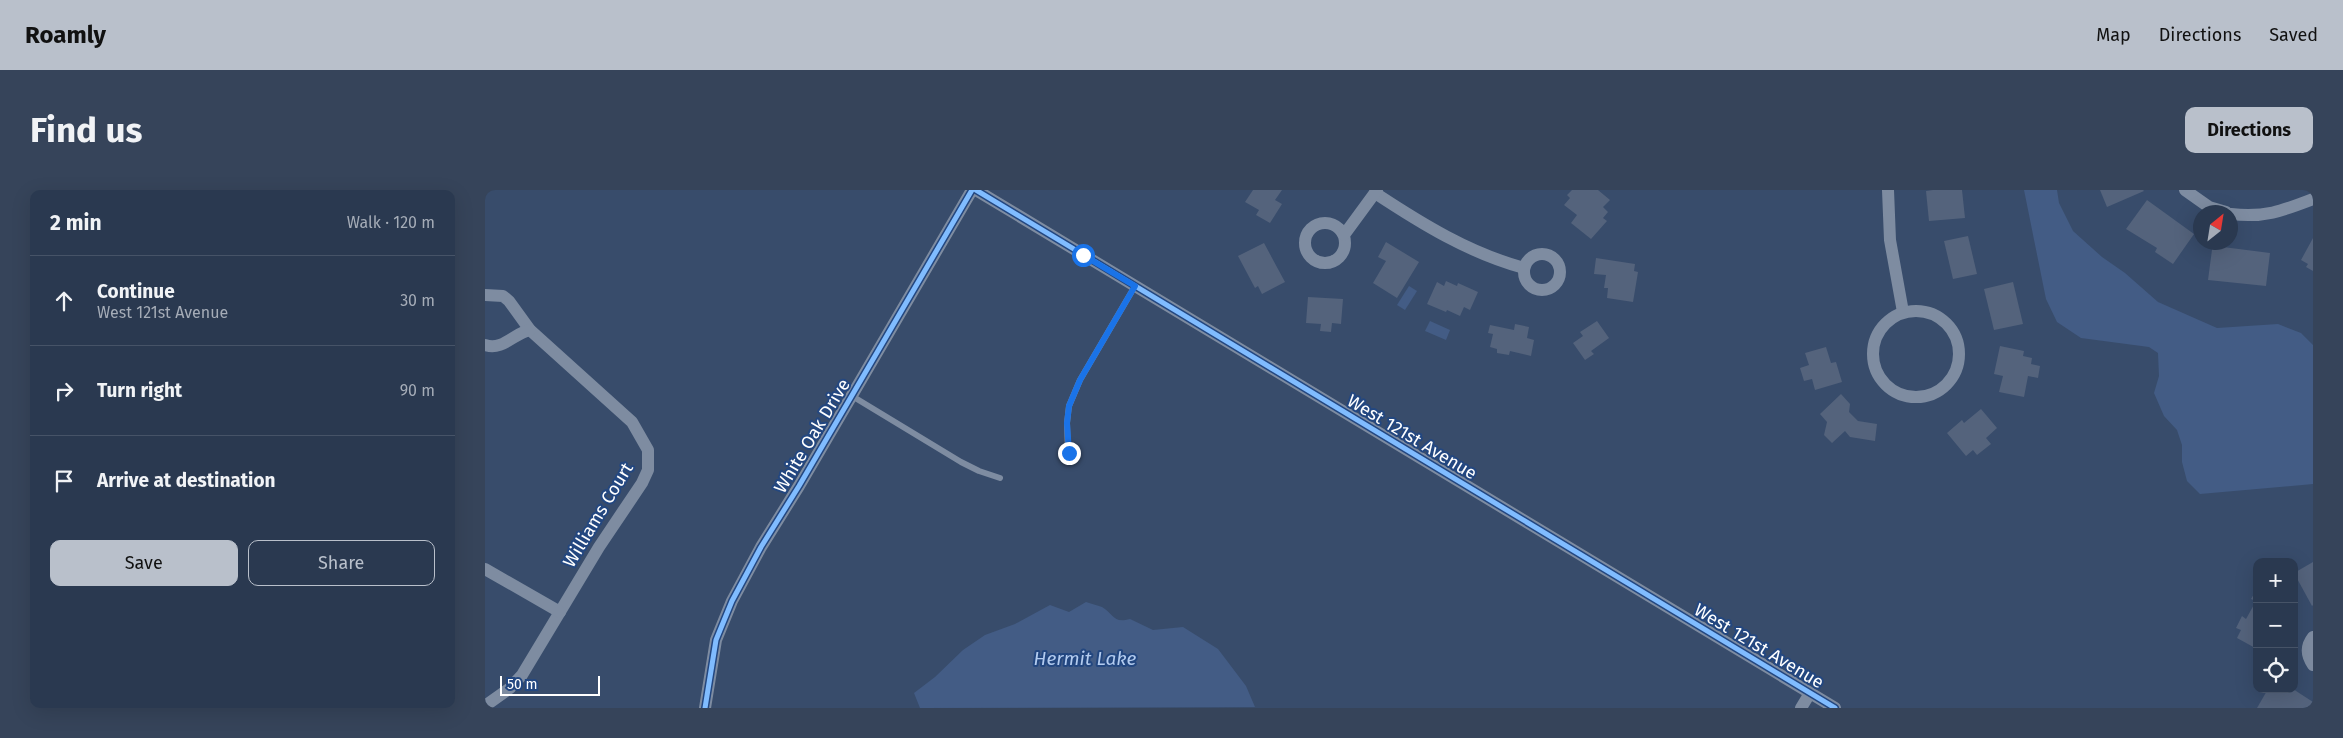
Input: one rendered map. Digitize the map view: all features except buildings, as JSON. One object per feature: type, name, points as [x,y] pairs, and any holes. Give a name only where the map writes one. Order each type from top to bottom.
[{"type":"street","points":[[1888,190],[1890,240],[1903,312]]},
{"type":"street","points":[[2185,190],[2206,205]]},
{"type":"street","name":"West 121st Avenue","points":[[978,191],[1835,708]]},
{"type":"street","name":"White Oak Drive","points":[[705,708],[716,640],[728,609],[761,548],[978,191]]},
{"type":"street","points":[[1344,235],[1376,192],[1453,241],[1479,253],[1524,268]]},
{"type":"street","points":[[2238,215],[2251,217],[2271,214],[2313,199]]},
{"type":"street","name":"Williams Court","points":[[485,295],[503,296],[513,305],[530,330],[632,422],[648,450],[648,470],[642,483],[599,547],[522,675],[510,688],[485,706]]},
{"type":"street","points":[[1917,310],[1932,314],[1944,321],[1956,339],[1959,361],[1955,374],[1946,386],[1934,394],[1920,398],[1899,394],[1882,382],[1875,369],[1872,355],[1874,341],[1880,328],[1890,318],[1903,312],[1917,310]]},
{"type":"street","points":[[485,344],[501,345],[511,341],[521,332],[530,330]]},
{"type":"street","points":[[485,569],[560,612]]},
{"type":"street","points":[[2313,637],[2307,651],[2313,664]]},
{"type":"street","points":[[1801,708],[1810,693]]},
{"type":"lane","points":[[1069,453],[1067,423],[1069,406],[1080,380],[1135,286]]},
{"type":"lane","points":[[852,396],[961,462],[1000,478]]},
{"type":"water","points":[[2024,190],[2057,190],[2059,203],[2073,231],[2158,302],[2217,328],[2278,324],[2301,333],[2313,345],[2313,484],[2200,494],[2187,481],[2182,462],[2182,445],[2177,430],[2164,416],[2154,393],[2159,376],[2158,353],[2149,347],[2081,338],[2057,322],[2046,299]]},
{"type":"water","points":[[1409,286],[1417,291],[1405,310],[1397,305]]},
{"type":"water","points":[[1430,321],[1450,330],[1446,340],[1425,331]]},
{"type":"water","name":"Hermit Lake","points":[[1086,602],[1102,607],[1117,619],[1130,619],[1153,630],[1183,627],[1218,649],[1246,686],[1255,707],[920,708],[914,693],[935,677],[963,650],[985,635],[1015,624],[1050,605],[1069,612]]},
{"type":"cycle path","points":[[705,708],[716,640],[732,601],[761,547],[799,486],[972,190]]},
{"type":"cycle path","points":[[976,190],[1835,708]]},
{"type":"route","points":[[1069,453],[1067,423],[1069,406],[1080,380],[1135,286],[1083,255]]}]
